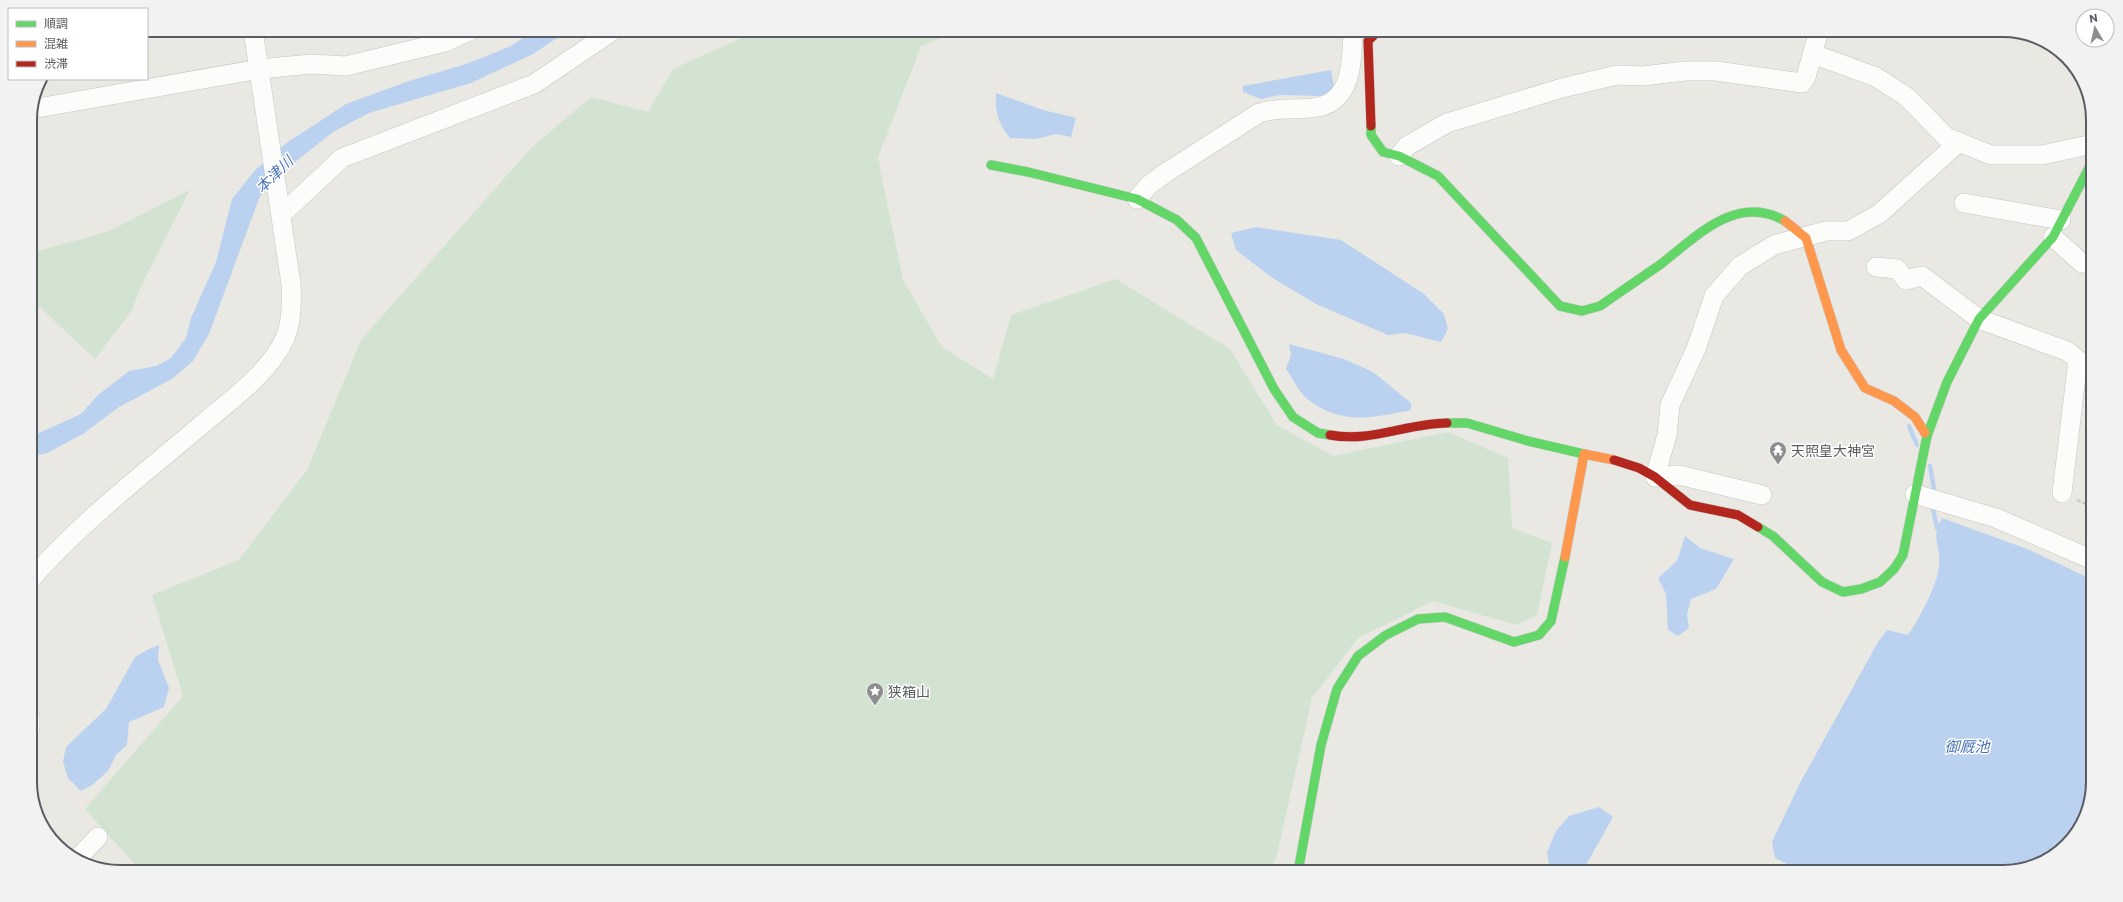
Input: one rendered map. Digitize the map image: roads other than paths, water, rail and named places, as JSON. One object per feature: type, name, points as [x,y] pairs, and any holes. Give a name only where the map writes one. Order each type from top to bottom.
[{"type":"street","points":[[37,572],[46,561],[83,526],[246,387],[275,356],[285,338],[290,317],[291,298],[281,211],[254,37]]},
{"type":"street","points":[[38,108],[259,69],[312,64],[346,66],[444,42],[455,37]]},
{"type":"street","points":[[281,211],[342,158],[534,84],[604,37]]},
{"type":"street","points":[[1137,199],[1149,185],[1167,172],[1259,113],[1275,108],[1318,107],[1334,101],[1346,86],[1352,58],[1353,37]]},
{"type":"street","points":[[1372,37],[1368,41],[1371,135],[1383,152],[1399,156],[1438,176],[1560,306],[1582,311],[1600,306],[1709,227],[1734,214],[1758,210],[1794,226],[1806,238],[1841,350],[1865,388],[1899,405],[1915,417],[1926,436]]},
{"type":"street","points":[[1399,156],[1407,146],[1447,123],[1594,80],[1617,75],[1643,76],[1686,71],[1716,71],[1802,83],[1813,54],[1817,37]]},
{"type":"street","points":[[1813,54],[1876,76],[1907,97],[1946,137],[1991,156],[2042,155],[2086,146]]},
{"type":"street","points":[[1655,477],[1667,435],[1670,404],[1696,348],[1714,296],[1740,266],[1774,245],[1806,238],[1826,231],[1848,231],[1879,214],[1959,142]]},
{"type":"street","points":[[991,165],[1028,172],[1137,199],[1177,220],[1196,238],[1274,389],[1293,417],[1318,434],[1344,438],[1388,433],[1432,423],[1467,424],[1528,441],[1612,459],[1639,468],[1655,477],[1690,505],[1738,515],[1773,536],[1822,582],[1842,592],[1861,589],[1880,582],[1894,569],[1903,555],[1909,532],[1926,436],[1947,382],[1979,319],[2053,237],[2086,173]]},
{"type":"street","points":[[1964,203],[2061,220]]},
{"type":"street","points":[[2053,237],[2082,263],[2086,263]]},
{"type":"street","points":[[1876,267],[1897,269],[1906,280],[1922,276],[1979,319],[2067,350],[2078,360],[2062,493]]},
{"type":"street","points":[[1299,865],[1321,745],[1337,689],[1358,656],[1386,635],[1418,619],[1445,617],[1514,642],[1538,635],[1551,621],[1556,602],[1584,454]]},
{"type":"street","points":[[1655,477],[1680,475],[1762,495]]},
{"type":"street","points":[[1915,494],[1996,518],[2086,557]]},
{"type":"street","points":[[81,855],[98,837]]},
{"type":"water","name":"本津川","points":[[524,37],[558,37],[533,54],[471,83],[369,113],[333,132],[290,166],[260,196],[209,334],[193,361],[172,379],[119,407],[83,434],[47,453],[37,455],[37,434],[81,414],[98,395],[129,371],[156,366],[171,358],[186,338],[191,318],[216,262],[232,199],[256,169],[288,142],[346,104],[409,81],[466,64],[511,46]]},
{"type":"water","points":[[1331,70],[1334,86],[1331,92],[1320,96],[1280,95],[1261,99],[1243,92],[1243,86]]},
{"type":"water","points":[[996,93],[1043,110],[1076,118],[1071,137],[1056,134],[1036,139],[1010,138],[1000,123],[998,117]]},
{"type":"water","points":[[1256,227],[1341,240],[1424,294],[1444,314],[1448,329],[1441,342],[1405,333],[1388,335],[1316,304],[1271,277],[1236,250],[1231,233]]},
{"type":"water","points":[[1289,344],[1344,359],[1373,372],[1411,403],[1411,410],[1369,417],[1356,417],[1343,416],[1318,406],[1302,394],[1286,369],[1291,355]]},
{"type":"water","name":"御厩池","points":[[1942,518],[2030,550],[2086,577],[2086,788],[2080,814],[2069,833],[2054,848],[2035,859],[2014,864],[1789,865],[1775,858],[1772,842],[1800,783],[1878,642],[1887,630],[1908,635],[1922,611],[1932,591],[1938,573],[1939,558],[1936,537]]},
{"type":"water","points":[[1685,536],[1700,548],[1734,559],[1716,589],[1691,599],[1687,614],[1689,628],[1678,636],[1668,630],[1666,594],[1658,578],[1677,561]]},
{"type":"water","points":[[159,645],[158,660],[169,688],[164,707],[129,722],[127,745],[116,755],[108,771],[92,785],[81,791],[68,778],[63,762],[66,747],[106,709],[135,657]]},
{"type":"water","points":[[1599,807],[1613,817],[1586,865],[1549,865],[1547,852],[1556,831],[1569,816]]},
{"type":"waterway","points":[[1909,426],[1917,445]]},
{"type":"waterway","points":[[1930,466],[1935,495]]},
{"type":"waterway","points":[[1933,509],[1937,528]]},
{"type":"place","name":"天照皇大神宮","points":[[1778,465]]},
{"type":"place","name":"狭箱山","points":[[875,706]]}]
